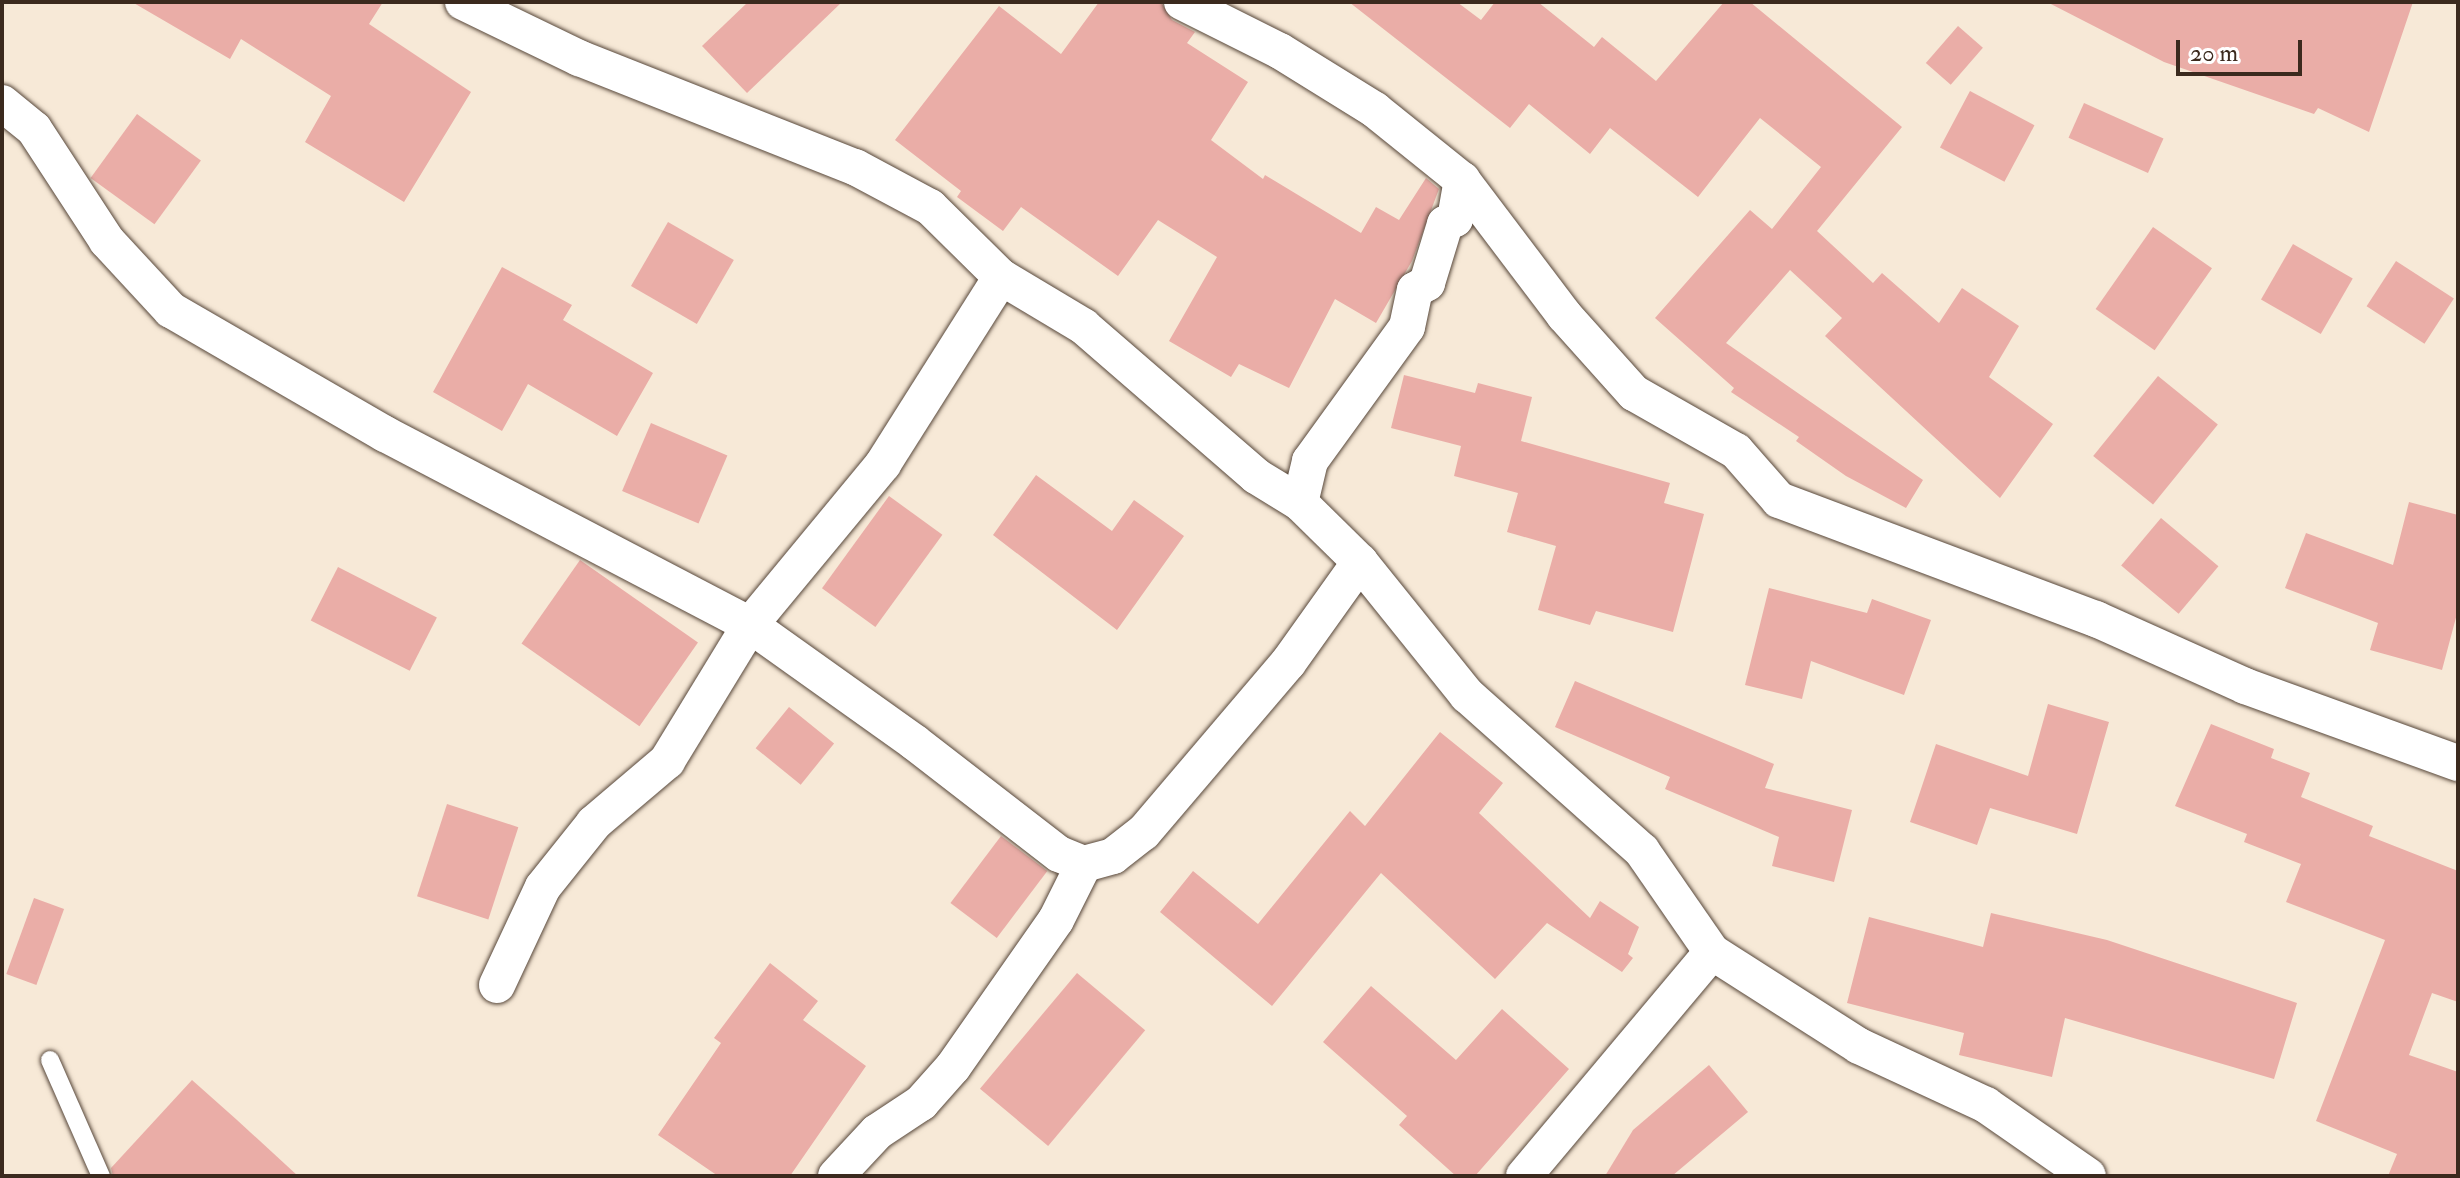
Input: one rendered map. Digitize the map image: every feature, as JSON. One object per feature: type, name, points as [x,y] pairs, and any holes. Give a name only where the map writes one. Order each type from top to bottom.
[{"type":"street","points":[[463,2],[579,58],[892,183],[930,207],[1001,277],[1083,326],[1256,476],[1300,503],[1360,562],[1467,695],[1642,851],[1712,952],[1859,1046],[1986,1105],[2088,1176]]},
{"type":"street","points":[[1182,2],[1280,51],[1375,110],[1462,180],[1564,315],[1634,393],[1736,451],[1779,500],[2096,619],[2245,686],[2458,763]]},
{"type":"street","points":[[2,103],[34,129],[107,241],[171,310],[385,434],[750,625],[914,742],[1059,854],[1084,864],[1113,856],[1144,832],[1288,663],[1360,562]]},
{"type":"street","points":[[1300,503],[1310,461],[1407,327],[1415,290],[1427,283],[1445,224],[1455,219],[1462,180]]},
{"type":"street","points":[[497,985],[543,887],[594,823],[667,761],[750,625],[883,464],[1001,277]]},
{"type":"street","points":[[836,1176],[877,1132],[921,1103],[953,1067],[1056,920],[1084,864]]},
{"type":"street","points":[[1524,1176],[1712,952]]},
{"type":"lane","points":[[50,1060],[101,1176]]},
{"type":"building","points":[[132,2],[383,2],[369,24],[471,92],[404,202],[305,142],[331,96],[241,39],[230,59]]},
{"type":"building","points":[[748,2],[842,2],[747,93],[702,46]]},
{"type":"building","points":[[1099,2],[1161,2],[1172,20],[1195,32],[1187,43],[1248,82],[1211,140],[1263,179],[1265,175],[1361,233],[1376,207],[1399,220],[1426,178],[1439,189],[1412,261],[1376,323],[1335,299],[1289,388],[1239,364],[1231,377],[1169,341],[1217,257],[1158,220],[1118,276],[1021,207],[1003,231],[957,197],[961,191],[895,140],[999,6],[1061,54]]},
{"type":"building","points":[[1349,2],[1457,2],[1481,20],[1495,2],[1538,2],[1594,47],[1602,37],[1656,81],[1724,2],[1750,2],[1902,127],[1817,231],[1873,283],[1882,273],[1939,323],[1962,288],[2019,326],[1989,377],[2053,424],[2000,498],[1825,336],[1842,318],[1790,270],[1726,343],[1923,480],[1906,508],[1846,476],[1796,441],[1799,437],[1731,392],[1734,388],[1655,318],[1750,210],[1772,229],[1821,167],[1760,118],[1698,197],[1610,128],[1590,154],[1529,104],[1510,128]]},
{"type":"building","points":[[2047,2],[2413,2],[2369,132],[2318,108],[2314,114],[2164,62]]},
{"type":"building","points":[[1958,26],[1983,48],[1951,85],[1926,63]]},
{"type":"building","points":[[1970,91],[2034,125],[2004,182],[1940,148]]},
{"type":"building","points":[[2084,103],[2163,138],[2148,173],[2069,138]]},
{"type":"building","points":[[137,114],[201,160],[154,224],[91,178]]},
{"type":"building","points":[[668,222],[734,260],[697,324],[631,286]]},
{"type":"building","points":[[2153,227],[2212,268],[2155,350],[2096,309]]},
{"type":"building","points":[[2293,244],[2353,278],[2321,334],[2261,299]]},
{"type":"building","points":[[2396,261],[2454,299],[2424,344],[2367,306]]},
{"type":"building","points":[[502,267],[572,305],[563,320],[653,373],[617,436],[528,384],[502,431],[433,392]]},
{"type":"building","points":[[1404,375],[1475,393],[1478,383],[1532,397],[1521,441],[1670,483],[1664,503],[1704,514],[1673,632],[1596,611],[1590,625],[1538,610],[1556,546],[1507,532],[1518,493],[1454,476],[1461,446],[1391,428]]},
{"type":"building","points":[[2158,376],[2218,424],[2153,505],[2093,456]]},
{"type":"building","points":[[651,423],[727,455],[698,524],[622,491]]},
{"type":"building","points":[[1036,475],[1112,531],[1134,500],[1184,536],[1117,630],[993,535]]},
{"type":"building","points":[[889,496],[942,535],[875,627],[822,588]]},
{"type":"building","points":[[2409,502],[2458,515],[2458,610],[2442,670],[2370,650],[2378,623],[2285,588],[2306,533],[2393,565]]},
{"type":"building","points":[[2161,518],[2218,566],[2179,614],[2121,565]]},
{"type":"building","points":[[580,560],[698,643],[639,726],[521,644]]},
{"type":"building","points":[[338,567],[437,617],[410,671],[311,620]]},
{"type":"building","points":[[1769,588],[1867,613],[1872,599],[1931,620],[1904,695],[1811,661],[1802,699],[1745,685]]},
{"type":"building","points":[[1575,681],[1774,764],[1765,788],[1852,810],[1834,882],[1772,866],[1779,837],[1665,789],[1670,777],[1555,727]]},
{"type":"building","points":[[2048,704],[2109,722],[2077,834],[1990,808],[1977,845],[1910,822],[1936,744],[2028,776]]},
{"type":"building","points":[[789,707],[834,744],[801,785],[756,748]]},
{"type":"building","points":[[2211,724],[2274,749],[2271,758],[2310,773],[2301,797],[2373,826],[2369,836],[2458,871],[2458,1002],[2432,993],[2409,1055],[2458,1072],[2458,1176],[2388,1176],[2397,1154],[2316,1121],[2385,940],[2286,902],[2301,864],[2244,842],[2247,834],[2175,806]]},
{"type":"building","points":[[1440,732],[1503,783],[1479,813],[1590,918],[1600,901],[1639,927],[1628,954],[1633,958],[1622,972],[1547,923],[1495,979],[1381,873],[1272,1006],[1160,912],[1193,871],[1258,924],[1350,811],[1365,826]]},
{"type":"building","points":[[447,804],[518,827],[488,919],[417,896]]},
{"type":"building","points":[[1001,836],[1047,871],[997,938],[950,903]]},
{"type":"building","points":[[34,898],[64,909],[36,985],[6,974]]},
{"type":"building","points":[[1991,913],[2107,940],[2297,1003],[2274,1079],[2065,1018],[2052,1077],[1959,1055],[1964,1033],[1847,1003],[1869,917],[1983,947]]},
{"type":"building","points":[[770,963],[818,1001],[803,1020],[866,1066],[790,1176],[718,1176],[658,1135],[721,1043],[714,1038]]},
{"type":"building","points":[[1077,973],[1145,1030],[1048,1146],[980,1089]]},
{"type":"building","points":[[1371,986],[1456,1060],[1502,1009],[1569,1069],[1475,1176],[1456,1176],[1399,1125],[1407,1116],[1323,1042]]},
{"type":"building","points":[[1709,1065],[1748,1112],[1672,1176],[1605,1176],[1633,1130]]},
{"type":"building","points":[[192,1080],[298,1176],[113,1176],[111,1168]]}]
